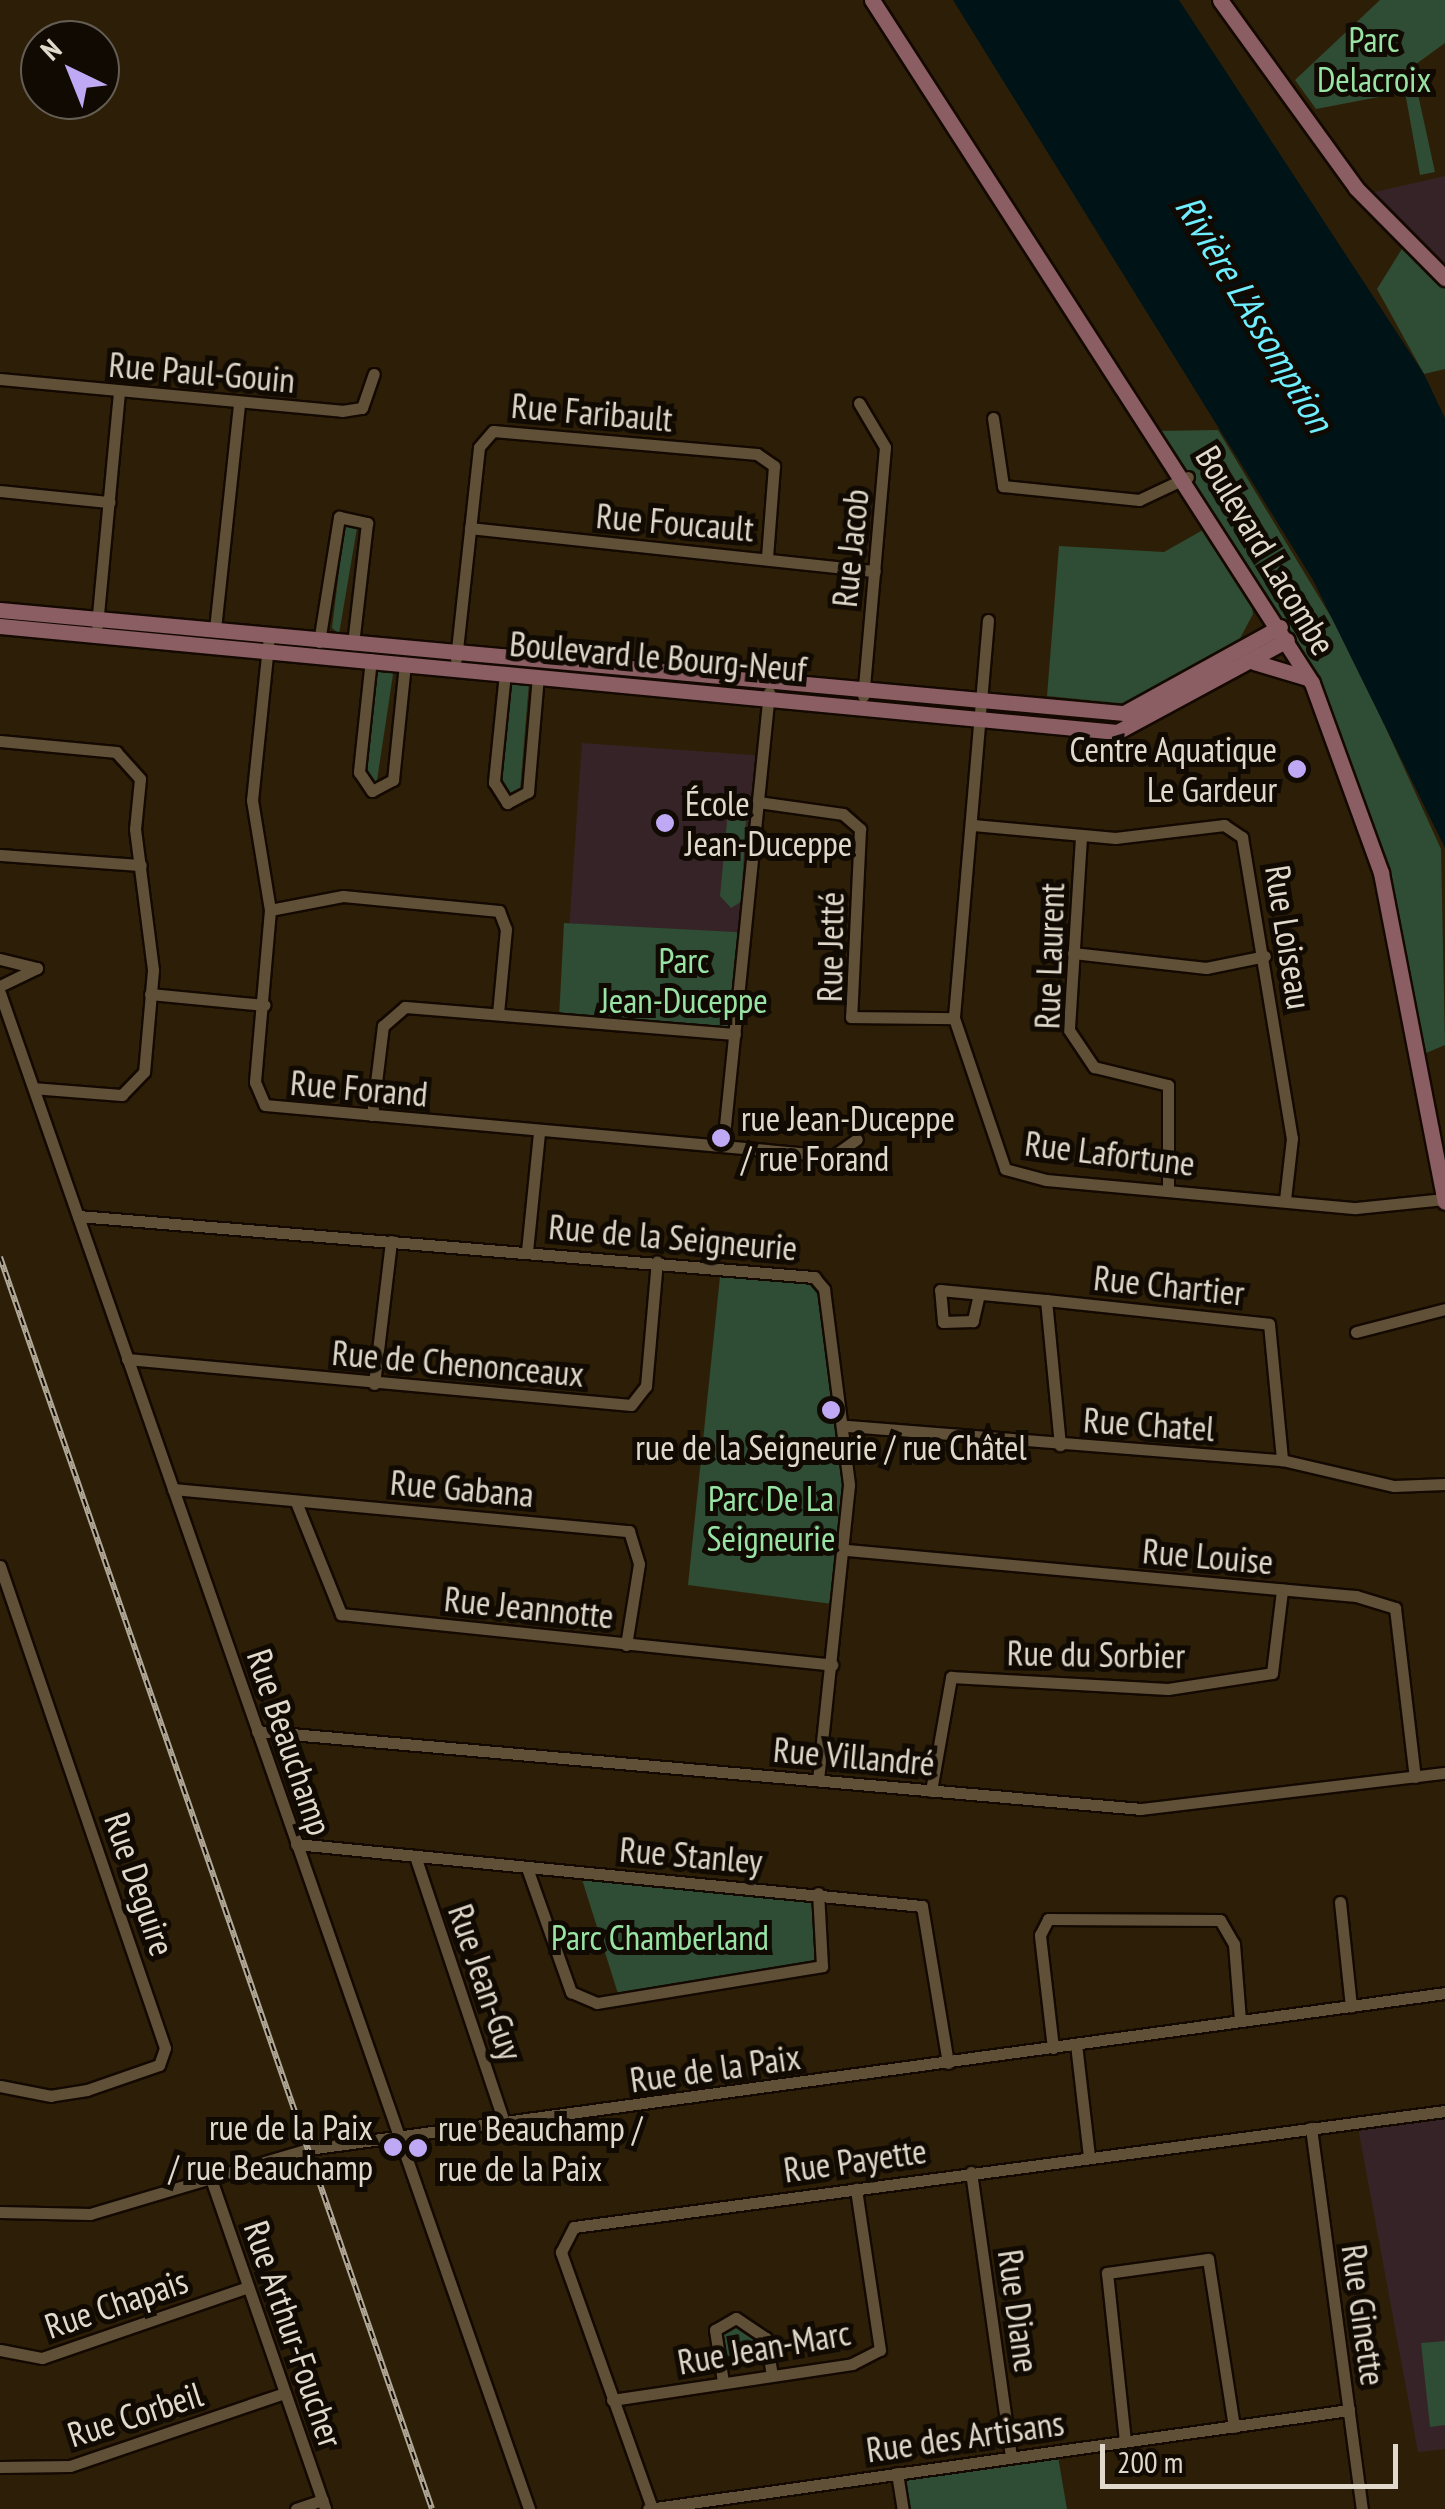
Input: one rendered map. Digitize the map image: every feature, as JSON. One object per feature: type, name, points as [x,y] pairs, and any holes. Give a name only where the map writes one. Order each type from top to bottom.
[{"type":"street","name":"Boulevard Lacombe","points":[[872,0],[1188,477],[1311,680],[1381,873],[1445,1201]]},
{"type":"street","points":[[1220,0],[1356,188],[1445,278]]},
{"type":"street","name":"Rue Paul-Gouin","points":[[0,380],[239,406],[362,408],[374,374]]},
{"type":"street","points":[[97,627],[119,394]]},
{"type":"street","name":"Rue Jacob","points":[[859,403],[885,447],[862,706]]},
{"type":"street","points":[[216,628],[239,406]]},
{"type":"street","points":[[993,418],[1003,486],[1138,500],[1188,477]]},
{"type":"street","name":"Rue Faribault","points":[[456,659],[479,447],[493,431],[746,452],[774,466],[767,558]]},
{"type":"street","points":[[0,490],[108,502]]},
{"type":"street","points":[[320,642],[339,517],[367,523],[353,644]]},
{"type":"street","name":"Rue Foucault","points":[[470,528],[875,571]]},
{"type":"street","points":[[1256,587],[1261,614],[1243,656],[1271,661],[1311,680]]},
{"type":"street","name":"Boulevard le Bourg-Neuf","points":[[0,610],[97,627],[268,643],[405,663],[456,659],[504,673],[1136,729],[1243,656]]},
{"type":"street","name":"Rue Lafortune","points":[[988,620],[954,1018],[1005,1169],[1356,1208],[1445,1201]]},
{"type":"street","name":"Boulevard le Bourg-Neuf","points":[[0,626],[216,628],[268,643],[353,644],[456,659],[771,676],[1124,713],[1283,633]]},
{"type":"street","name":"Rue Forand","points":[[268,643],[252,823],[270,910],[255,1082],[265,1106],[539,1134],[832,1156],[858,1140]]},
{"type":"street","points":[[371,659],[359,772],[372,791],[393,780],[405,663]]},
{"type":"street","points":[[504,673],[494,782],[507,803],[528,792],[538,674]]},
{"type":"street","points":[[723,1145],[771,676]]},
{"type":"street","points":[[0,741],[127,756],[140,779],[141,866],[150,994],[144,1072],[132,1090],[34,1088]]},
{"type":"street","name":"Rue Jetté","points":[[758,802],[843,814],[860,829],[850,1017],[954,1018]]},
{"type":"street","name":"Rue Loiseau","points":[[973,825],[1081,837],[1234,829],[1265,956],[1292,1138],[1285,1200]]},
{"type":"street","name":"Rue Laurent","points":[[1081,837],[1073,953],[1073,1045],[1094,1067],[1168,1085],[1168,1188]]},
{"type":"street","points":[[0,855],[141,866]]},
{"type":"street","points":[[270,910],[343,896],[499,912],[506,929],[498,1013]]},
{"type":"street","points":[[1073,953],[1206,968],[1265,956]]},
{"type":"street","name":"Rue Beauchamp","points":[[0,958],[38,968],[0,990],[529,2509]]},
{"type":"street","points":[[150,994],[264,1005]]},
{"type":"street","points":[[372,1115],[386,1017],[405,1007],[735,1034]]},
{"type":"street","points":[[527,1251],[539,1134]]},
{"type":"street","name":"Rue de la Seigneurie","points":[[78,1216],[814,1277],[824,1290],[847,1426],[847,1550],[818,1780]]},
{"type":"street","points":[[374,1384],[391,1240]]},
{"type":"street","name":"Rue de Chenonceaux","points":[[128,1359],[374,1384],[641,1402],[657,1262]]},
{"type":"street","points":[[978,1294],[1046,1300],[1060,1446]]},
{"type":"street","name":"Rue Chartier","points":[[1046,1300],[1269,1324],[1282,1460]]},
{"type":"street","points":[[1356,1332],[1445,1309]]},
{"type":"street","name":"Rue Chatel","points":[[847,1426],[1060,1446],[1282,1460],[1394,1486],[1445,1484]]},
{"type":"street","name":"Rue Gabana","points":[[172,1489],[629,1531],[639,1564],[626,1645]]},
{"type":"street","name":"Rue Jeannotte","points":[[296,1502],[341,1614],[832,1665]]},
{"type":"street","name":"Rue Louise","points":[[847,1550],[1282,1590],[1394,1608],[1415,1776]]},
{"type":"street","name":"Rue Deguire","points":[[0,1566],[166,2048],[160,2065],[87,2090],[50,2096],[0,2086]]},
{"type":"street","name":"Rue du Sorbier","points":[[931,1791],[950,1677],[1168,1689],[1272,1674],[1282,1590]]},
{"type":"street","name":"Rue Villandré","points":[[257,1731],[1150,1809],[1445,1773]]},
{"type":"street","name":"Rue Stanley","points":[[296,1844],[922,1906],[948,2063]]},
{"type":"street","name":"Rue Jean-Guy","points":[[415,1856],[505,2124]]},
{"type":"street","points":[[527,1868],[570,1992],[597,2003],[822,1966],[818,1893]]},
{"type":"street","points":[[1340,1902],[1351,2006]]},
{"type":"street","points":[[1052,2048],[1040,1936],[1048,1918],[1220,1920],[1234,1944],[1240,2021]]},
{"type":"street","name":"Rue de la Paix","points":[[0,2212],[90,2214],[278,2154],[1445,1993]]},
{"type":"street","points":[[1076,2044],[1088,2157]]},
{"type":"street","name":"Rue Payette","points":[[650,2509],[561,2252],[566,2232],[972,2172],[1445,2111]]},
{"type":"street","name":"Rue Ginette","points":[[1311,2128],[1362,2509]]},
{"type":"street","name":"Rue Diane","points":[[972,2172],[1011,2457]]},
{"type":"street","name":"Rue Arthur-Foucher","points":[[210,2176],[324,2504]]},
{"type":"street","name":"Rue Jean-Marc","points":[[612,2400],[852,2364],[880,2350],[856,2188]]},
{"type":"street","points":[[1125,2442],[1106,2272],[1208,2259],[1234,2426]]},
{"type":"street","name":"Rue Chapais","points":[[0,2350],[42,2358],[248,2287]]},
{"type":"street","points":[[724,2382],[716,2330],[736,2318],[766,2338],[772,2375]]},
{"type":"street","name":"Rue Corbeil","points":[[0,2468],[70,2466],[285,2392]]},
{"type":"street","name":"Rue des Artisans","points":[[650,2509],[1349,2410]]},
{"type":"street","points":[[898,2473],[902,2509]]},
{"type":"street","points":[[296,2509],[324,2504]]},
{"type":"shaded area","points":[[1445,176],[1445,278],[1366,194]]},
{"type":"shaded area","name":"École Jean-Duceppe","points":[[582,743],[764,756],[751,936],[569,924]]},
{"type":"shaded area","points":[[1445,2111],[1445,2449],[1418,2452],[1357,2122]]},
{"type":"green space","name":"Parc Delacroix","points":[[1380,0],[1445,0],[1445,43],[1412,67],[1435,172],[1420,175],[1405,92],[1316,109],[1295,80]]},
{"type":"green space","points":[[1405,244],[1445,278],[1445,369],[1424,374],[1377,289]]},
{"type":"green space","points":[[1218,430],[1348,645],[1441,849],[1445,1045],[1426,1053],[1381,873],[1312,683],[1248,581],[1253,614],[1236,646],[1129,704],[1047,696],[1059,546],[1164,552],[1210,526],[1151,431]]},
{"type":"green space","points":[[345,522],[357,528],[339,634],[332,628]]},
{"type":"green space","points":[[379,664],[394,668],[376,787],[363,772]]},
{"type":"green space","points":[[507,680],[529,683],[520,791],[507,798],[497,788]]},
{"type":"green space","points":[[747,803],[741,902],[731,908],[720,896],[728,811]]},
{"type":"green space","name":"Parc Jean-Duceppe","points":[[564,923],[745,932],[740,1028],[559,1019]]},
{"type":"green space","name":"Parc De La Seigneurie","points":[[721,1267],[788,1271],[825,1288],[849,1441],[840,1605],[688,1585]]},
{"type":"green space","name":"Parc Chamberland","points":[[580,1873],[818,1894],[821,1966],[620,2000]]},
{"type":"green space","points":[[741,2323],[756,2329],[762,2344],[756,2359],[741,2365],[726,2359],[720,2344],[726,2329]]},
{"type":"green space","points":[[1445,2341],[1445,2425],[1430,2427],[1421,2343]]},
{"type":"green space","points":[[1057,2451],[1067,2509],[903,2509],[897,2474]]},
{"type":"water","name":"Rivière L'Assomption","points":[[953,0],[1179,0],[1424,374],[1445,418],[1445,848],[1313,580]]},
{"type":"railway","points":[[0,1257],[432,2509]]},
{"type":"place","name":"Centre Aquatique Le Gardeur","points":[[1297,769]]},
{"type":"place","name":"École Jean-Duceppe","points":[[665,823]]},
{"type":"place","name":"rue Jean-Duceppe / rue Forand","points":[[721,1138]]},
{"type":"place","name":"rue de la Seigneurie / rue Châtel","points":[[831,1410]]},
{"type":"place","name":"rue de la Paix / rue Beauchamp","points":[[393,2147]]},
{"type":"place","name":"rue Beauchamp / rue de la Paix","points":[[418,2148]]}]
